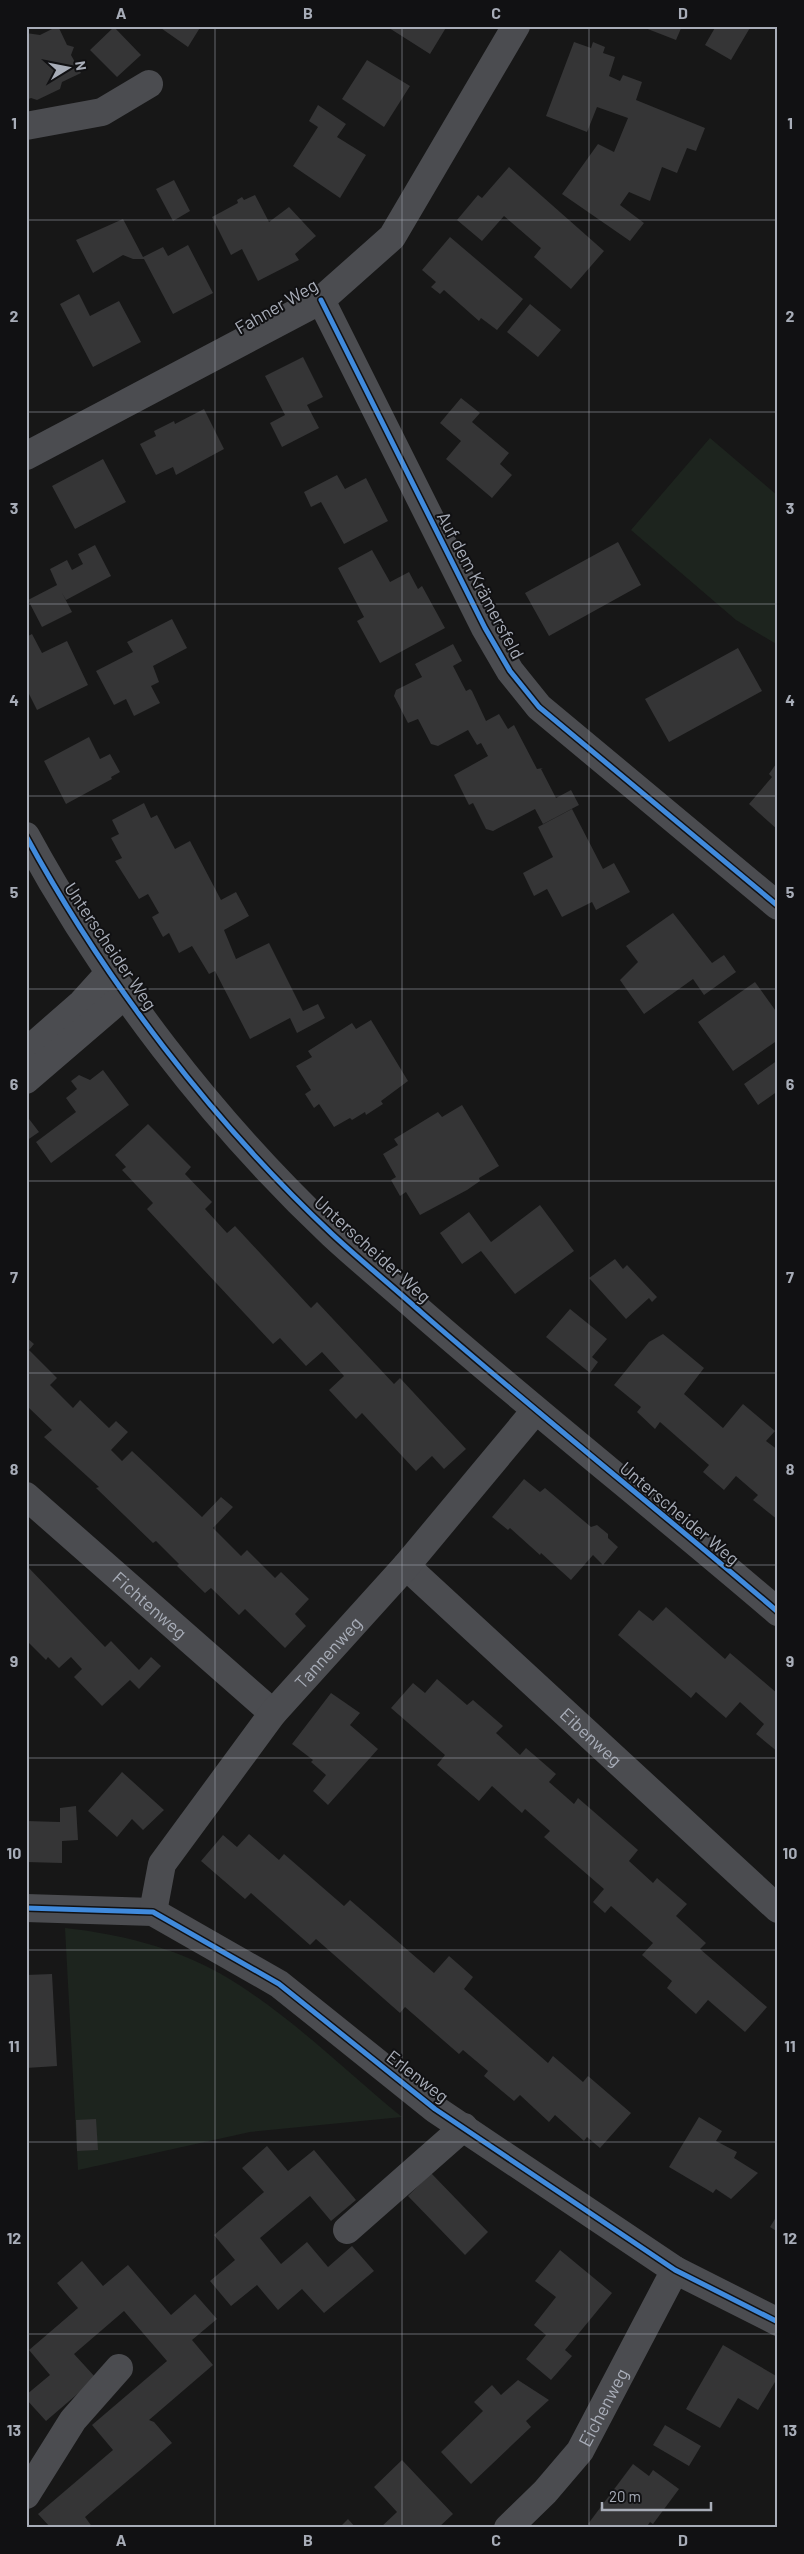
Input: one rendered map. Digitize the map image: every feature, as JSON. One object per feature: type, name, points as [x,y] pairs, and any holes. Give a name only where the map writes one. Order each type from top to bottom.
[{"type":"street","name":"Fahner Weg","points":[[26,456],[321,300],[392,236],[516,26]]},
{"type":"street","points":[[26,126],[102,112],[149,84]]},
{"type":"street","name":"Auf dem Krämersfeld","points":[[321,300],[485,628],[510,671],[539,707],[778,906]]},
{"type":"street","name":"Unterscheider Weg","points":[[26,836],[58,894],[110,972],[166,1049],[237,1135],[331,1233],[535,1411],[778,1612]]},
{"type":"street","points":[[26,1052],[82,1003],[110,972]]},
{"type":"street","points":[[26,1080],[126,994]]},
{"type":"street","name":"Tannenweg","points":[[153,1912],[162,1864],[273,1713],[406,1566],[535,1411]]},
{"type":"street","name":"Fichtenweg","points":[[26,1496],[273,1713]]},
{"type":"street","name":"Eibenweg","points":[[406,1566],[778,1909]]},
{"type":"street","name":"Erlenweg","points":[[26,1908],[153,1912],[279,1984],[435,2109],[675,2270],[776,2317]]},
{"type":"street","points":[[347,2230],[464,2127]]},
{"type":"street","name":"Eichenweg","points":[[508,2528],[545,2492],[580,2451],[675,2270]]},
{"type":"street","points":[[26,2495],[73,2420],[119,2368]]},
{"type":"shaded area","points":[[710,438],[778,496],[778,645],[736,620],[631,530]]},
{"type":"shaded area","points":[[65,1928],[106,1934],[146,1943],[184,1956],[221,1974],[292,2023],[402,2117],[250,2132],[78,2170]]},
{"type":"building","points":[[58,26],[67,45],[74,47],[71,55],[81,73],[62,82],[60,89],[37,100],[31,98],[26,100],[26,33],[40,35]]},
{"type":"building","points":[[158,26],[201,26],[188,47]]},
{"type":"building","points":[[386,26],[447,26],[430,54]]},
{"type":"building","points":[[640,26],[682,26],[676,40]]},
{"type":"building","points":[[716,26],[751,26],[731,60],[705,45]]},
{"type":"building","points":[[114,27],[141,55],[117,77],[90,50]]},
{"type":"building","points":[[574,42],[591,48],[593,42],[605,47],[603,53],[615,57],[609,76],[620,81],[623,75],[642,82],[636,100],[705,128],[696,151],[687,148],[677,173],[662,167],[650,201],[629,192],[620,205],[644,223],[630,241],[562,194],[598,144],[614,152],[628,118],[597,107],[587,132],[546,116]]},
{"type":"building","points":[[367,60],[410,86],[384,127],[342,99]]},
{"type":"building","points":[[318,105],[346,124],[337,137],[366,155],[340,198],[293,166],[318,127],[309,121]]},
{"type":"building","points":[[509,167],[604,251],[571,289],[534,257],[541,248],[504,216],[482,241],[457,220],[478,195],[482,198]]},
{"type":"building","points":[[174,180],[190,211],[173,221],[156,189]]},
{"type":"building","points":[[255,195],[269,222],[289,207],[316,236],[295,254],[299,260],[258,281],[242,249],[231,255],[212,217],[238,203],[237,200],[242,197],[244,200]]},
{"type":"building","points":[[123,219],[143,257],[163,247],[168,256],[188,245],[213,293],[173,314],[144,259],[133,259],[123,255],[93,273],[76,240]]},
{"type":"building","points":[[450,237],[523,299],[497,330],[481,318],[479,321],[444,290],[440,294],[431,287],[436,282],[422,270]]},
{"type":"building","points":[[79,294],[90,316],[119,301],[141,342],[93,367],[60,304]]},
{"type":"building","points":[[530,304],[561,330],[538,357],[507,332]]},
{"type":"building","points":[[303,357],[323,397],[307,405],[319,428],[282,447],[270,423],[285,415],[265,376]]},
{"type":"building","points":[[461,398],[480,413],[472,422],[509,453],[500,464],[512,475],[492,498],[446,459],[461,441],[440,423]]},
{"type":"building","points":[[204,409],[224,449],[176,475],[173,467],[156,475],[140,444],[156,436],[154,431],[174,421],[175,424]]},
{"type":"building","points":[[103,459],[126,502],[75,529],[52,486]]},
{"type":"building","points":[[337,475],[345,489],[366,478],[388,521],[344,544],[321,502],[311,507],[304,492]]},
{"type":"building","points":[[618,542],[641,585],[549,636],[525,593]]},
{"type":"building","points":[[95,545],[111,576],[66,600],[62,593],[72,612],[42,627],[28,600],[57,585],[50,569],[67,560],[72,570],[83,564],[78,554]]},
{"type":"building","points":[[372,550],[390,582],[409,572],[418,589],[422,586],[445,628],[380,663],[357,621],[364,617],[338,568]]},
{"type":"building","points":[[172,619],[187,648],[153,666],[159,682],[151,686],[160,703],[134,716],[126,699],[114,705],[96,671],[133,652],[127,642]]},
{"type":"building","points":[[32,634],[42,653],[67,641],[88,685],[37,710],[26,688],[26,637]]},
{"type":"building","points":[[453,644],[462,661],[453,666],[466,691],[470,689],[472,691],[486,721],[499,714],[508,729],[514,725],[537,769],[543,768],[541,769],[556,798],[571,790],[579,805],[543,824],[535,809],[493,831],[486,829],[473,803],[469,805],[454,775],[488,756],[481,743],[477,745],[468,730],[438,746],[431,744],[418,719],[408,723],[394,696],[396,690],[422,677],[415,664]]},
{"type":"building","points":[[738,648],[762,691],[669,742],[645,699]]},
{"type":"building","points":[[89,737],[100,759],[110,754],[120,772],[111,777],[112,779],[66,804],[44,761]]},
{"type":"building","points":[[778,761],[778,830],[749,804],[772,777],[769,774]]},
{"type":"building","points":[[144,803],[151,818],[157,815],[175,849],[190,841],[221,900],[236,892],[249,916],[224,930],[236,959],[269,943],[303,1011],[318,1004],[325,1018],[297,1033],[290,1018],[250,1039],[215,971],[209,974],[192,946],[179,953],[169,933],[163,937],[152,917],[159,913],[148,894],[139,899],[115,861],[122,858],[111,838],[119,834],[112,820]]},
{"type":"building","points":[[572,809],[603,869],[614,863],[630,892],[596,910],[592,902],[562,917],[547,889],[534,896],[523,873],[553,857],[538,827]]},
{"type":"building","points":[[673,913],[712,963],[724,955],[736,972],[704,995],[693,979],[644,1014],[620,980],[638,962],[626,946]]},
{"type":"building","points":[[755,982],[778,1014],[778,1040],[733,1071],[698,1022]]},
{"type":"building","points":[[371,1020],[408,1081],[381,1101],[383,1104],[366,1115],[365,1112],[352,1120],[350,1118],[334,1127],[319,1104],[314,1108],[305,1094],[311,1090],[296,1066],[312,1057],[308,1051],[352,1023],[356,1029]]},
{"type":"building","points":[[778,1060],[778,1091],[758,1105],[744,1084]]},
{"type":"building","points":[[103,1070],[129,1105],[51,1163],[36,1142],[76,1112],[66,1098],[77,1089],[71,1081],[79,1075],[90,1080]]},
{"type":"building","points":[[462,1105],[499,1166],[479,1178],[480,1181],[467,1190],[420,1215],[406,1192],[400,1196],[391,1180],[396,1177],[383,1154],[398,1145],[394,1139],[438,1112],[442,1117]]},
{"type":"building","points":[[26,1115],[39,1132],[26,1141]]},
{"type":"building","points":[[148,1124],[191,1167],[185,1174],[212,1202],[205,1209],[227,1233],[235,1226],[311,1308],[317,1302],[394,1384],[400,1378],[466,1449],[444,1469],[432,1456],[416,1471],[362,1413],[356,1419],[329,1390],[344,1376],[322,1352],[306,1366],[280,1338],[273,1344],[147,1209],[153,1203],[122,1170],[126,1167],[115,1155]]},
{"type":"building","points":[[540,1205],[574,1251],[515,1294],[481,1251],[462,1264],[440,1233],[469,1212],[491,1242]]},
{"type":"building","points":[[615,1259],[623,1269],[627,1265],[657,1297],[652,1302],[649,1298],[626,1319],[589,1278]]},
{"type":"building","points":[[570,1309],[607,1339],[592,1357],[598,1362],[590,1373],[546,1337]]},
{"type":"building","points":[[663,1334],[704,1368],[684,1394],[723,1428],[743,1404],[775,1431],[766,1441],[778,1450],[778,1520],[753,1500],[758,1495],[736,1476],[724,1490],[703,1472],[709,1465],[660,1422],[655,1429],[637,1412],[641,1407],[614,1385],[649,1342]]},
{"type":"building","points":[[26,1337],[34,1344],[29,1350],[57,1378],[50,1385],[73,1408],[80,1400],[109,1428],[116,1421],[128,1432],[111,1450],[122,1461],[132,1451],[202,1517],[221,1497],[233,1507],[213,1528],[241,1556],[247,1550],[275,1578],[281,1572],[309,1599],[295,1614],[306,1626],[285,1648],[245,1609],[239,1615],[211,1588],[205,1593],[177,1566],[179,1564],[156,1541],[153,1543],[96,1488],[99,1487],[44,1437],[52,1430],[28,1407],[26,1409]]},
{"type":"building","points":[[524,1479],[540,1492],[545,1488],[591,1527],[597,1525],[608,1534],[608,1538],[618,1547],[603,1565],[593,1555],[571,1580],[510,1528],[508,1530],[492,1517]]},
{"type":"building","points":[[26,1565],[105,1647],[111,1641],[139,1670],[151,1657],[161,1666],[139,1689],[130,1680],[102,1706],[74,1677],[82,1669],[71,1657],[59,1668],[48,1657],[46,1660],[26,1640]]},
{"type":"building","points":[[666,1607],[725,1659],[730,1653],[778,1694],[778,1752],[756,1734],[764,1724],[740,1702],[726,1718],[696,1692],[691,1698],[618,1635],[639,1610],[653,1621]]},
{"type":"building","points":[[437,1679],[467,1705],[473,1700],[503,1726],[496,1733],[520,1755],[526,1748],[556,1774],[549,1782],[574,1804],[578,1798],[638,1850],[629,1861],[653,1883],[657,1878],[687,1904],[676,1916],[706,1943],[700,1949],[767,2007],[745,2032],[708,2000],[696,2014],[667,1988],[672,1981],[642,1955],[653,1943],[611,1906],[605,1913],[593,1902],[604,1889],[544,1837],[550,1831],[525,1809],[522,1813],[492,1786],[479,1801],[437,1765],[445,1755],[391,1708],[413,1683],[425,1693]]},
{"type":"building","points":[[331,1693],[360,1713],[350,1725],[378,1749],[328,1805],[313,1791],[326,1775],[311,1762],[313,1760],[292,1744]]},
{"type":"building","points":[[122,1772],[164,1810],[143,1830],[132,1819],[117,1837],[88,1811]]},
{"type":"building","points":[[76,1806],[78,1840],[62,1841],[62,1863],[26,1862],[26,1821],[60,1822],[60,1808]]},
{"type":"building","points":[[249,1834],[279,1860],[284,1854],[344,1906],[350,1900],[434,1973],[449,1956],[473,1977],[464,1989],[548,2063],[553,2056],[583,2082],[588,2076],[631,2113],[600,2148],[587,2137],[584,2141],[555,2115],[549,2122],[520,2095],[514,2101],[484,2076],[488,2071],[463,2050],[459,2054],[405,2007],[400,2013],[316,1939],[310,1945],[251,1893],[245,1899],[201,1861],[223,1835],[237,1847]]},
{"type":"building","points":[[52,1974],[57,2066],[26,2068],[26,1975]]},
{"type":"building","points":[[699,2117],[722,2131],[716,2141],[737,2152],[734,2158],[758,2173],[731,2199],[716,2189],[713,2193],[669,2167]]},
{"type":"building","points":[[96,2119],[98,2150],[77,2151],[76,2120]]},
{"type":"building","points":[[267,2146],[288,2171],[314,2150],[356,2200],[331,2221],[310,2196],[260,2238],[281,2264],[307,2242],[328,2267],[352,2246],[374,2271],[324,2313],[302,2289],[278,2310],[257,2285],[231,2306],[210,2281],[235,2260],[214,2235],[264,2192],[242,2168]]},
{"type":"building","points":[[431,2173],[488,2232],[465,2255],[408,2196]]},
{"type":"building","points":[[778,2214],[778,2232],[770,2227]]},
{"type":"building","points":[[560,2250],[612,2293],[565,2350],[572,2356],[551,2380],[526,2359],[546,2335],[534,2325],[556,2297],[535,2281]]},
{"type":"building","points":[[82,2261],[103,2286],[128,2265],[171,2315],[195,2294],[217,2319],[192,2340],[213,2365],[149,2420],[154,2422],[172,2443],[85,2517],[93,2528],[51,2528],[38,2514],[113,2450],[92,2425],[167,2361],[124,2311],[74,2354],[96,2378],[46,2421],[26,2399],[26,2395],[50,2375],[29,2350],[78,2308],[57,2283]]},
{"type":"building","points":[[723,2345],[778,2377],[758,2410],[738,2398],[720,2428],[686,2409]]},
{"type":"building","points":[[518,2380],[549,2400],[526,2421],[531,2427],[471,2484],[441,2452],[483,2411],[474,2402],[492,2385],[501,2395]]},
{"type":"building","points":[[665,2425],[701,2446],[689,2466],[653,2445]]},
{"type":"building","points":[[402,2460],[453,2514],[438,2528],[380,2528],[397,2512],[374,2487]]},
{"type":"building","points":[[633,2464],[649,2476],[653,2470],[679,2489],[653,2524],[650,2522],[646,2528],[592,2528],[588,2524]]},
{"type":"building","points":[[348,2519],[356,2528],[339,2528]]},
{"type":"cycle path","points":[[321,300],[485,628],[510,671],[539,707],[778,906]]},
{"type":"cycle path","points":[[26,836],[90,943],[126,996],[203,1097],[288,1190],[343,1244],[466,1351],[778,1612]]},
{"type":"cycle path","points":[[26,1908],[153,1912],[279,1984],[435,2109],[675,2270],[778,2322]]}]
